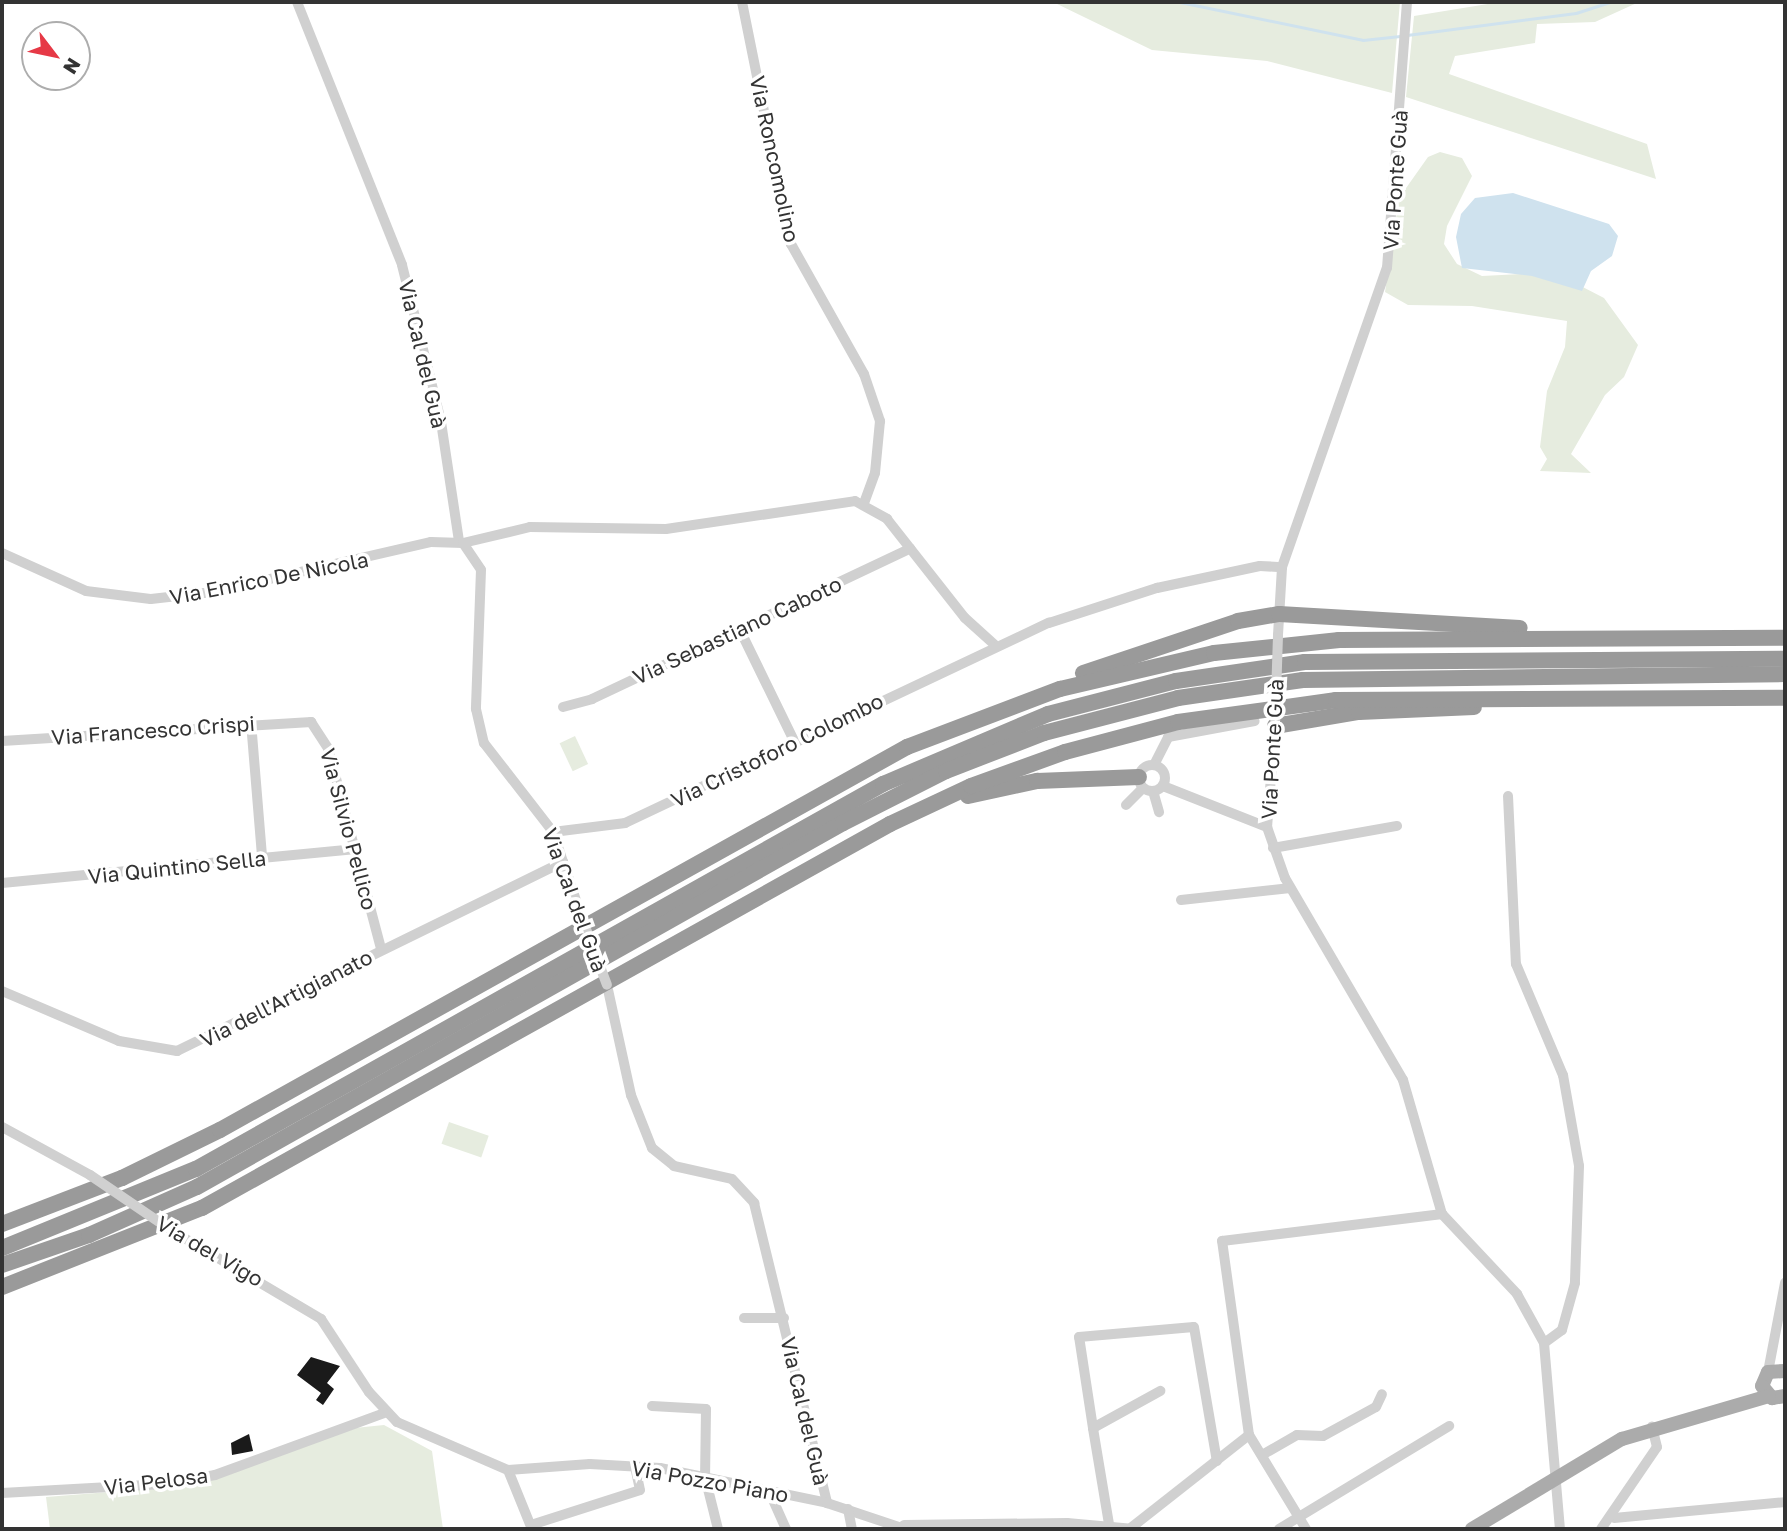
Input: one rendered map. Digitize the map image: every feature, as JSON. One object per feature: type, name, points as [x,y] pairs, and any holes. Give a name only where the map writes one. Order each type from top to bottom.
[{"type":"highway","points":[[2,1224],[122,1178],[220,1130],[907,747],[989,706],[1175,641],[1279,614],[1642,637]]},
{"type":"highway","points":[[907,747],[1060,689],[1214,653],[1339,640],[1785,638]]},
{"type":"highway","points":[[2,1248],[196,1169],[883,784],[1048,714],[1176,681],[1305,662],[1785,659]]},
{"type":"highway","points":[[2,1265],[98,1231],[206,1182],[843,823],[946,771],[1044,733],[1178,698],[1303,680],[1785,674]]},
{"type":"highway","points":[[2,1287],[202,1208],[837,852],[1008,771],[1178,722],[1336,700],[1785,698]]},
{"type":"highway","points":[[1275,726],[1359,712],[1640,699]]},
{"type":"highway","points":[[837,852],[965,797],[1037,781],[1150,785]]},
{"type":"main road","points":[[1769,1396],[1773,1373]]},
{"type":"main road","points":[[1744,1404],[1773,1373]]},
{"type":"main road","points":[[1472,1529],[1555,1478],[1652,1427],[1769,1396],[1785,1396]]},
{"type":"street","name":"Via Cal del Guà","points":[[297,2],[402,265],[441,422],[461,542],[481,570],[476,709],[484,743],[553,832],[607,985],[646,1138],[674,1166],[725,1177],[750,1195],[784,1318],[827,1503],[905,1527],[1109,1524],[1133,1528]]},
{"type":"street","name":"Via Roncomolino","points":[[742,2],[791,244],[850,346],[880,421],[875,473],[863,503]]},
{"type":"street","name":"Via Ponte Guà","points":[[1408,2],[1387,268],[1282,567],[1275,726],[1267,827],[1290,888],[1403,1080],[1442,1214],[1517,1294],[1544,1343],[1560,1529]]},
{"type":"street","points":[[461,542],[530,527],[666,529],[821,502],[863,503],[887,519],[965,618],[996,646]]},
{"type":"street","name":"Via Enrico De Nicola","points":[[2,553],[86,591],[151,599],[213,592],[431,542],[461,542]]},
{"type":"street","name":"Via Sebastiano Caboto","points":[[563,707],[592,699],[910,549]]},
{"type":"street","name":"Via Cristoforo Colombo","points":[[553,832],[625,823],[996,646],[1157,588],[1260,566],[1282,567]]},
{"type":"street","points":[[739,628],[794,741]]},
{"type":"street","name":"Via Francesco Crispi","points":[[2,741],[304,719]]},
{"type":"street","name":"Via Silvio Pellico","points":[[304,719],[325,737],[381,948]]},
{"type":"street","points":[[1159,812],[1150,785],[1154,765],[1168,737],[1255,721]]},
{"type":"street","points":[[251,723],[262,856]]},
{"type":"street","points":[[1126,805],[1164,773],[1154,765]]},
{"type":"street","points":[[1150,785],[1267,827]]},
{"type":"street","points":[[1508,796],[1516,964],[1563,1074],[1579,1166],[1575,1283],[1562,1330],[1544,1343]]},
{"type":"street","points":[[1273,848],[1397,826]]},
{"type":"street","name":"Via Quintino Sella","points":[[2,883],[353,849]]},
{"type":"street","name":"Via dell'Artigianato","points":[[2,991],[119,1041],[165,1053],[189,1048],[381,948],[564,862]]},
{"type":"street","points":[[1181,900],[1290,888]]},
{"type":"street","name":"Via del Vigo","points":[[2,1126],[90,1175],[174,1232],[321,1319],[384,1413]]},
{"type":"street","points":[[1306,1529],[1249,1435],[1223,1240],[1442,1214]]},
{"type":"street","points":[[1773,1373],[1772,1353],[1785,1283]]},
{"type":"street","name":"Via Cal del Guà","points":[[744,1318],[784,1318]]},
{"type":"street","points":[[1109,1524],[1079,1337],[1195,1328],[1217,1461]]},
{"type":"street","points":[[1093,1428],[1160,1391]]},
{"type":"street","points":[[1262,1455],[1300,1434],[1325,1435],[1376,1407],[1382,1394]]},
{"type":"street","points":[[652,1406],[706,1409],[705,1477],[717,1529]]},
{"type":"street","points":[[384,1413],[422,1435],[508,1470],[532,1527],[640,1490],[635,1466]]},
{"type":"street","name":"Via Pelosa","points":[[2,1493],[164,1484],[215,1475],[384,1413]]},
{"type":"street","points":[[1279,1529],[1449,1426]]},
{"type":"street","points":[[1601,1529],[1614,1518],[1657,1447],[1652,1427]]},
{"type":"street","points":[[1133,1528],[1249,1435]]},
{"type":"street","name":"Via Pozzo Piano","points":[[508,1470],[635,1466],[705,1477],[827,1503]]},
{"type":"street","points":[[769,1491],[786,1529]]},
{"type":"street","points":[[1614,1518],[1785,1502]]},
{"type":"street","points":[[848,1509],[852,1529]]},
{"type":"shaded area","points":[[1053,2],[1400,2],[1392,93],[1267,61],[1152,50]]},
{"type":"shaded area","points":[[1500,2],[1639,2],[1595,22],[1537,24],[1535,43],[1455,56],[1449,74],[1647,144],[1656,179],[1406,97],[1414,16]]},
{"type":"shaded area","points":[[1440,152],[1462,158],[1472,176],[1447,226],[1444,244],[1457,264],[1482,276],[1540,273],[1575,283],[1604,298],[1638,345],[1624,377],[1605,395],[1571,454],[1591,473],[1540,471],[1547,459],[1540,447],[1547,391],[1565,347],[1567,321],[1472,306],[1408,305],[1385,292],[1399,198],[1428,157]]},
{"type":"shaded area","points":[[575,736],[588,764],[573,771],[560,743]]},
{"type":"shaded area","points":[[449,1122],[489,1136],[481,1157],[442,1144]]},
{"type":"shaded area","points":[[384,1425],[432,1451],[443,1529],[50,1529],[46,1497],[160,1488],[345,1429]]},
{"type":"water","points":[[1513,193],[1609,224],[1618,236],[1612,256],[1591,271],[1582,291],[1532,276],[1462,268],[1456,237],[1461,214],[1475,198]]},
{"type":"building","points":[[311,1357],[340,1366],[327,1383],[334,1389],[323,1405],[316,1400],[321,1393],[297,1375]]},
{"type":"building","points":[[249,1434],[253,1451],[232,1455],[231,1443]]},
{"type":"waterway","points":[[1180,2],[1363,40],[1400,36]]},
{"type":"waterway","points":[[1407,35],[1576,13],[1610,2]]}]
